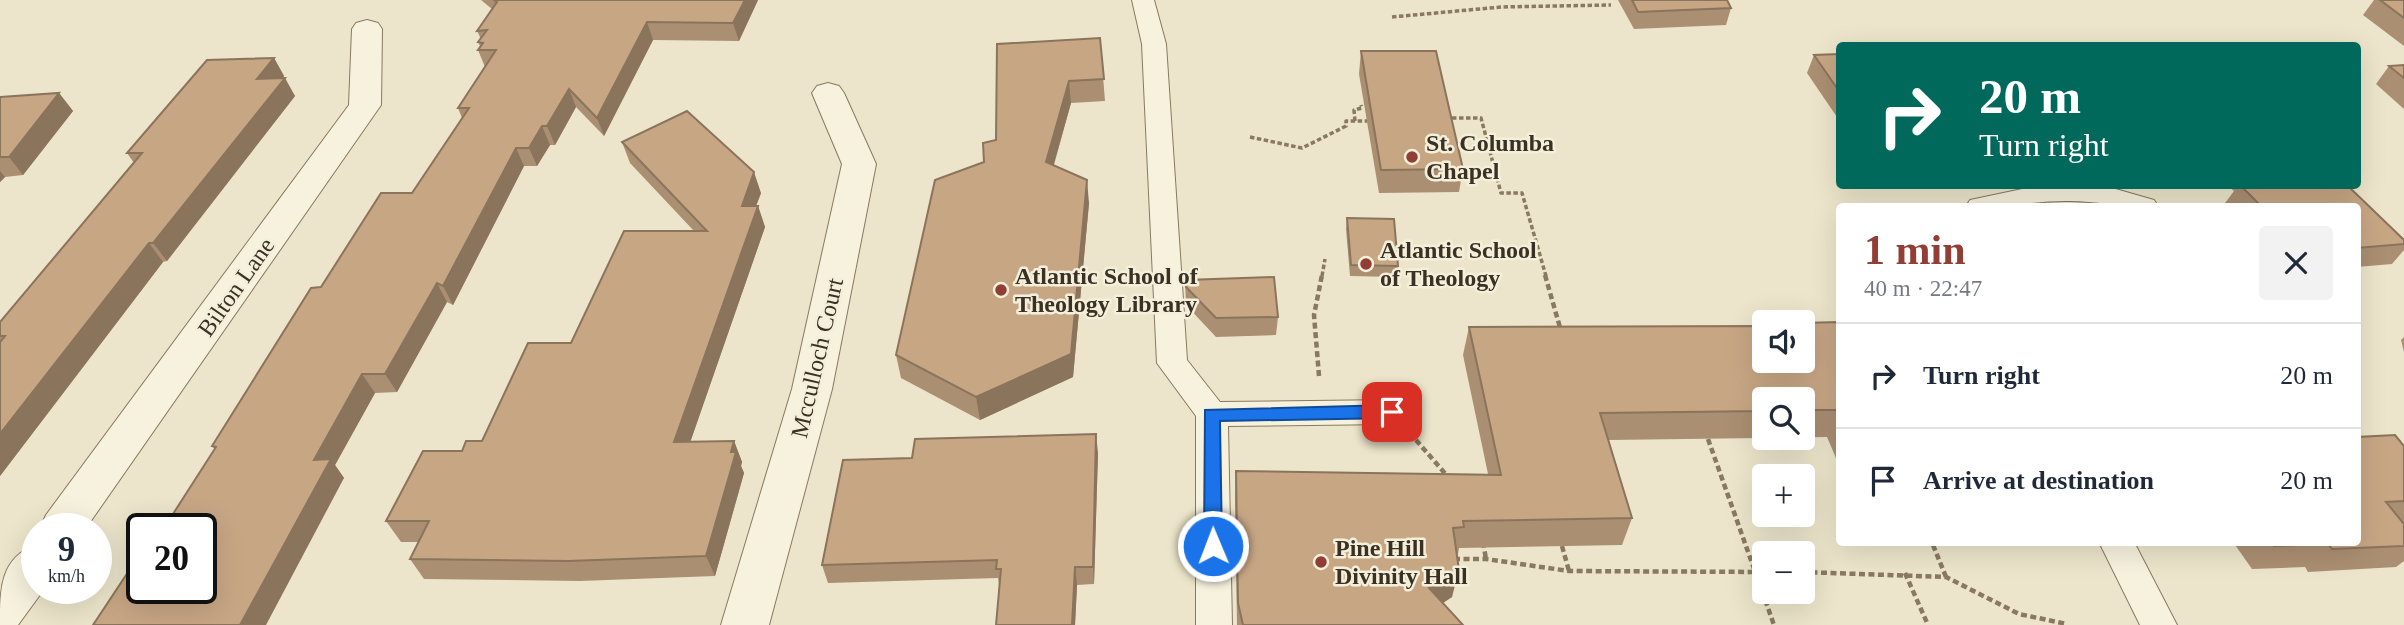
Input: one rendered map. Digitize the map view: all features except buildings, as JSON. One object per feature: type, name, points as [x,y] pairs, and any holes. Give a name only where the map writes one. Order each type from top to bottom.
[{"type":"street","name":"Bilton Lane","points":[[73,513],[365,105],[368,29]]},
{"type":"street","name":"Mcculloch Court","points":[[745,625],[812,388],[859,164],[828,93]]},
{"type":"street","points":[[0,612],[21,584]]},
{"type":"lane","points":[[1143,0],[1154,44],[1172,363],[1212,414],[1214,625]]},
{"type":"lane","points":[[1994,203],[2023,197],[2083,192],[2114,195],[2136,203]]},
{"type":"lane","points":[[1212,414],[1392,412]]},
{"type":"lane","points":[[2118,546],[2159,625]]},
{"type":"path","points":[[1392,17],[1501,6],[1611,5]]},
{"type":"path","points":[[1355,121],[1354,110],[1362,108],[1361,105]]},
{"type":"path","points":[[1442,118],[1481,118],[1501,193],[1522,193],[1524,196],[1561,332]]},
{"type":"path","points":[[1250,136],[1302,148],[1346,126],[1346,121],[1367,121]]},
{"type":"path","points":[[1317,336],[1314,315],[1325,259]]},
{"type":"path","points":[[1392,412],[1456,486]]},
{"type":"path","points":[[1708,439],[1752,564]]},
{"type":"path","points":[[1482,534],[1486,559]]},
{"type":"path","points":[[1562,545],[1569,570]]},
{"type":"path","points":[[1933,546],[1946,577]]},
{"type":"path","points":[[1446,559],[1486,559],[1569,570],[1752,572]]},
{"type":"path","points":[[1815,572],[1905,573],[1946,577],[2019,614],[2067,624]]},
{"type":"path","points":[[1905,573],[1928,625]]},
{"type":"path","points":[[1766,604],[1774,625]]},
{"type":"place","name":"St. Columba Chapel","points":[[1412,157]]},
{"type":"place","name":"Atlantic School of Theology","points":[[1366,264]]},
{"type":"place","name":"Atlantic School of Theology Library","points":[[1001,290]]},
{"type":"place","name":"Pine Hill Divinity Hall","points":[[1321,562]]},
{"type":"route","points":[[1213,546],[1212,414],[1392,412]]}]
